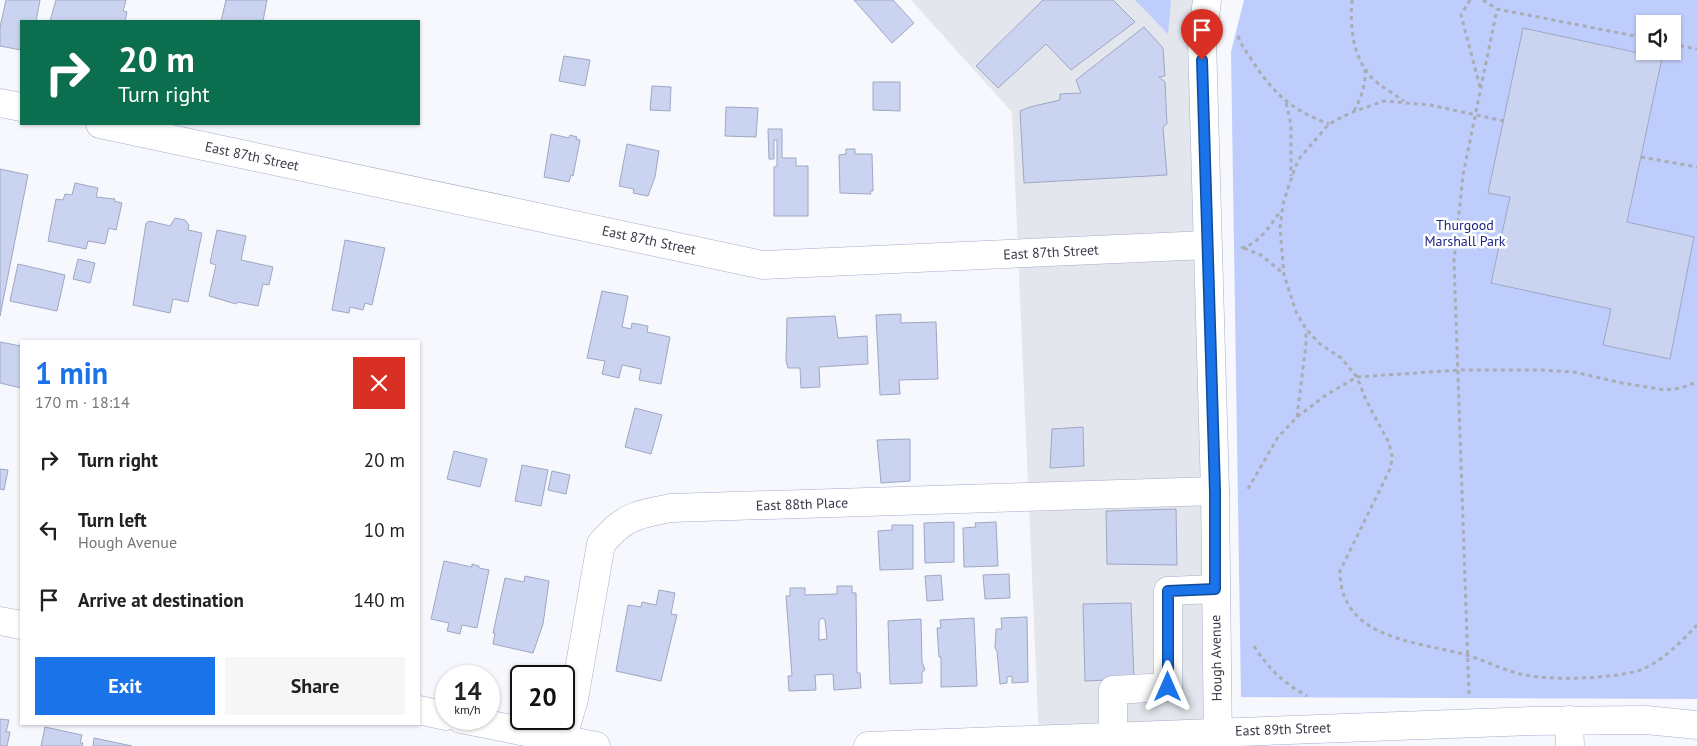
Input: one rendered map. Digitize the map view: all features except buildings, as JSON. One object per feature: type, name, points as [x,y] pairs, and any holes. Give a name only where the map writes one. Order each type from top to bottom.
[{"type":"street","name":"Hough Avenue","points":[[1207,0],[1202,41],[1206,245],[1215,491],[1218,739]]},
{"type":"street","points":[[0,102],[20,107]]},
{"type":"street","name":"East 87th Street","points":[[105,125],[763,265],[1206,245]]},
{"type":"street","name":"East 88th Place","points":[[562,740],[574,699],[601,544],[616,526],[640,515],[670,508],[1215,491]]},
{"type":"street","points":[[1113,736],[1113,690],[1168,687],[1168,591],[1215,589]]},
{"type":"street","points":[[0,621],[20,625]]},
{"type":"street","points":[[420,710],[435,714]]},
{"type":"street","name":"East 89th Street","points":[[868,746],[1113,736],[1218,739],[1570,733],[1646,720],[1697,725]]},
{"type":"street","points":[[500,727],[596,746]]},
{"type":"path","points":[[1352,0],[1350,25],[1366,76],[1362,97],[1353,112]]},
{"type":"path","points":[[1470,0],[1461,15],[1480,89]]},
{"type":"path","points":[[1483,0],[1497,9],[1636,36]]},
{"type":"path","points":[[1469,694],[1466,655],[1459,370],[1454,307],[1454,261],[1463,175],[1497,9]]},
{"type":"path","points":[[1238,36],[1258,69],[1286,103],[1329,124]]},
{"type":"path","points":[[1681,46],[1697,49]]},
{"type":"path","points":[[1364,67],[1372,78],[1404,101]]},
{"type":"path","points":[[1504,121],[1404,101],[1384,101],[1353,112],[1329,124],[1298,160],[1291,179],[1282,210],[1280,228],[1284,275],[1296,312],[1306,328],[1320,344],[1341,358],[1358,377],[1366,400],[1389,443],[1392,456],[1391,467],[1340,571],[1340,586],[1353,613],[1378,632],[1466,655],[1522,675],[1552,677],[1617,674],[1639,670],[1679,644],[1697,625]]},
{"type":"path","points":[[1286,103],[1291,124],[1291,179]]},
{"type":"path","points":[[1641,157],[1697,167]]},
{"type":"path","points":[[1282,210],[1258,241],[1241,248],[1261,254],[1277,266],[1284,275]]},
{"type":"path","points":[[1297,417],[1306,344],[1306,328]]},
{"type":"path","points":[[1248,489],[1278,437],[1297,417],[1326,395],[1358,377],[1459,370],[1541,370],[1574,372],[1665,390],[1681,388],[1697,382]]},
{"type":"path","points":[[1254,646],[1266,665],[1287,685],[1306,696]]},
{"type":"shaded area","points":[[911,0],[1207,0],[1217,731],[1039,739],[1012,112]]},
{"type":"green space","points":[[1135,0],[1171,0],[1168,34]]},
{"type":"green space","name":"Thurgood Marshall Park","points":[[1244,0],[1697,0],[1697,699],[1241,697],[1231,52]]},
{"type":"route","points":[[1168,687],[1168,591],[1215,589],[1215,491],[1206,245],[1202,60]]}]
